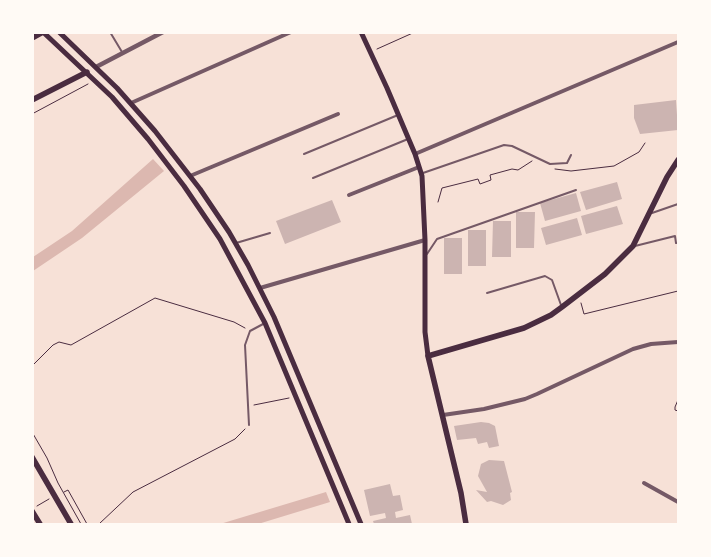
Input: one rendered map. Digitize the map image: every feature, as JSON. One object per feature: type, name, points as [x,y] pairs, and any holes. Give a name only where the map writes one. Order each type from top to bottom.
[{"type":"main road","points":[[32,38],[43,32],[112,97],[148,139],[200,208],[220,239],[264,323],[350,524]]},
{"type":"main road","points":[[58,32],[131,103],[190,176],[237,246],[260,288],[284,339],[361,524]]},
{"type":"main road","points":[[361,32],[387,88],[421,174],[424,189],[425,332],[428,356],[443,415],[466,524]]},
{"type":"main road","points":[[32,100],[96,67]]},
{"type":"main road","points":[[428,356],[524,328],[551,315],[579,295],[616,264],[632,246],[678,160]]},
{"type":"main road","points":[[228,254],[237,246]]},
{"type":"main road","points":[[32,457],[70,524]]},
{"type":"main road","points":[[32,511],[40,524]]},
{"type":"street","points":[[96,67],[163,32]]},
{"type":"street","points":[[131,103],[291,32]]},
{"type":"street","points":[[414,154],[678,42]]},
{"type":"street","points":[[190,176],[338,114]]},
{"type":"street","points":[[349,196],[419,167]]},
{"type":"street","points":[[260,288],[425,240]]},
{"type":"street","points":[[443,415],[484,409],[525,398],[634,349],[651,344],[678,342]]},
{"type":"street","points":[[644,483],[678,502]]},
{"type":"lane","points":[[110,32],[123,53]]},
{"type":"lane","points":[[304,154],[398,115]]},
{"type":"lane","points":[[313,178],[408,139]]},
{"type":"lane","points":[[421,174],[504,145],[512,146],[550,164],[567,164],[571,155]]},
{"type":"lane","points":[[425,256],[437,239],[576,190]]},
{"type":"lane","points":[[650,214],[678,204]]},
{"type":"lane","points":[[237,246],[270,233]]},
{"type":"lane","points":[[632,246],[675,236],[676,243],[678,243]]},
{"type":"lane","points":[[487,293],[545,276],[552,280],[562,308]]},
{"type":"lane","points":[[249,425],[245,345],[250,331],[264,323]]},
{"type":"path","points":[[370,52],[415,32]]},
{"type":"path","points":[[32,114],[91,82]]},
{"type":"path","points":[[438,202],[442,188],[478,179],[480,184],[491,180],[490,175]]},
{"type":"path","points":[[579,295],[584,314],[678,291]]},
{"type":"path","points":[[32,366],[58,342],[71,345],[154,298],[234,322],[250,331]]},
{"type":"path","points":[[248,406],[295,397]]},
{"type":"path","points":[[678,400],[675,407],[675,410],[678,411]]},
{"type":"path","points":[[99,524],[133,492],[235,439],[249,425]]},
{"type":"path","points":[[32,432],[81,524]]},
{"type":"path","points":[[68,490],[87,524]]},
{"type":"shaded area","points":[[153,159],[164,171],[82,238],[33,271],[33,257],[72,231]]},
{"type":"shaded area","points":[[326,492],[330,502],[258,524],[220,524]]},
{"type":"building","points":[[676,100],[678,130],[640,134],[634,118],[634,105]]},
{"type":"building","points":[[617,182],[622,199],[586,210],[580,192]]},
{"type":"building","points":[[576,193],[581,211],[545,221],[540,203]]},
{"type":"building","points":[[332,200],[341,222],[285,244],[276,221]]},
{"type":"building","points":[[617,206],[623,224],[586,234],[581,216]]},
{"type":"building","points":[[516,212],[535,212],[534,248],[516,248]]},
{"type":"building","points":[[577,218],[582,235],[546,245],[541,228]]},
{"type":"building","points":[[493,221],[511,221],[511,257],[492,257]]},
{"type":"building","points":[[468,230],[486,230],[486,266],[468,266]]},
{"type":"building","points":[[444,238],[462,238],[462,274],[444,274]]},
{"type":"building","points":[[481,422],[495,426],[499,446],[489,448],[487,442],[478,444],[476,438],[457,440],[454,426]]},
{"type":"building","points":[[489,460],[504,461],[512,492],[510,493],[511,500],[503,505],[491,501],[487,502],[476,490],[487,492],[478,476],[481,464]]},
{"type":"building","points":[[390,484],[393,496],[400,495],[403,510],[395,512],[396,518],[410,515],[412,524],[374,524],[373,521],[386,518],[385,513],[370,516],[364,490]]}]
